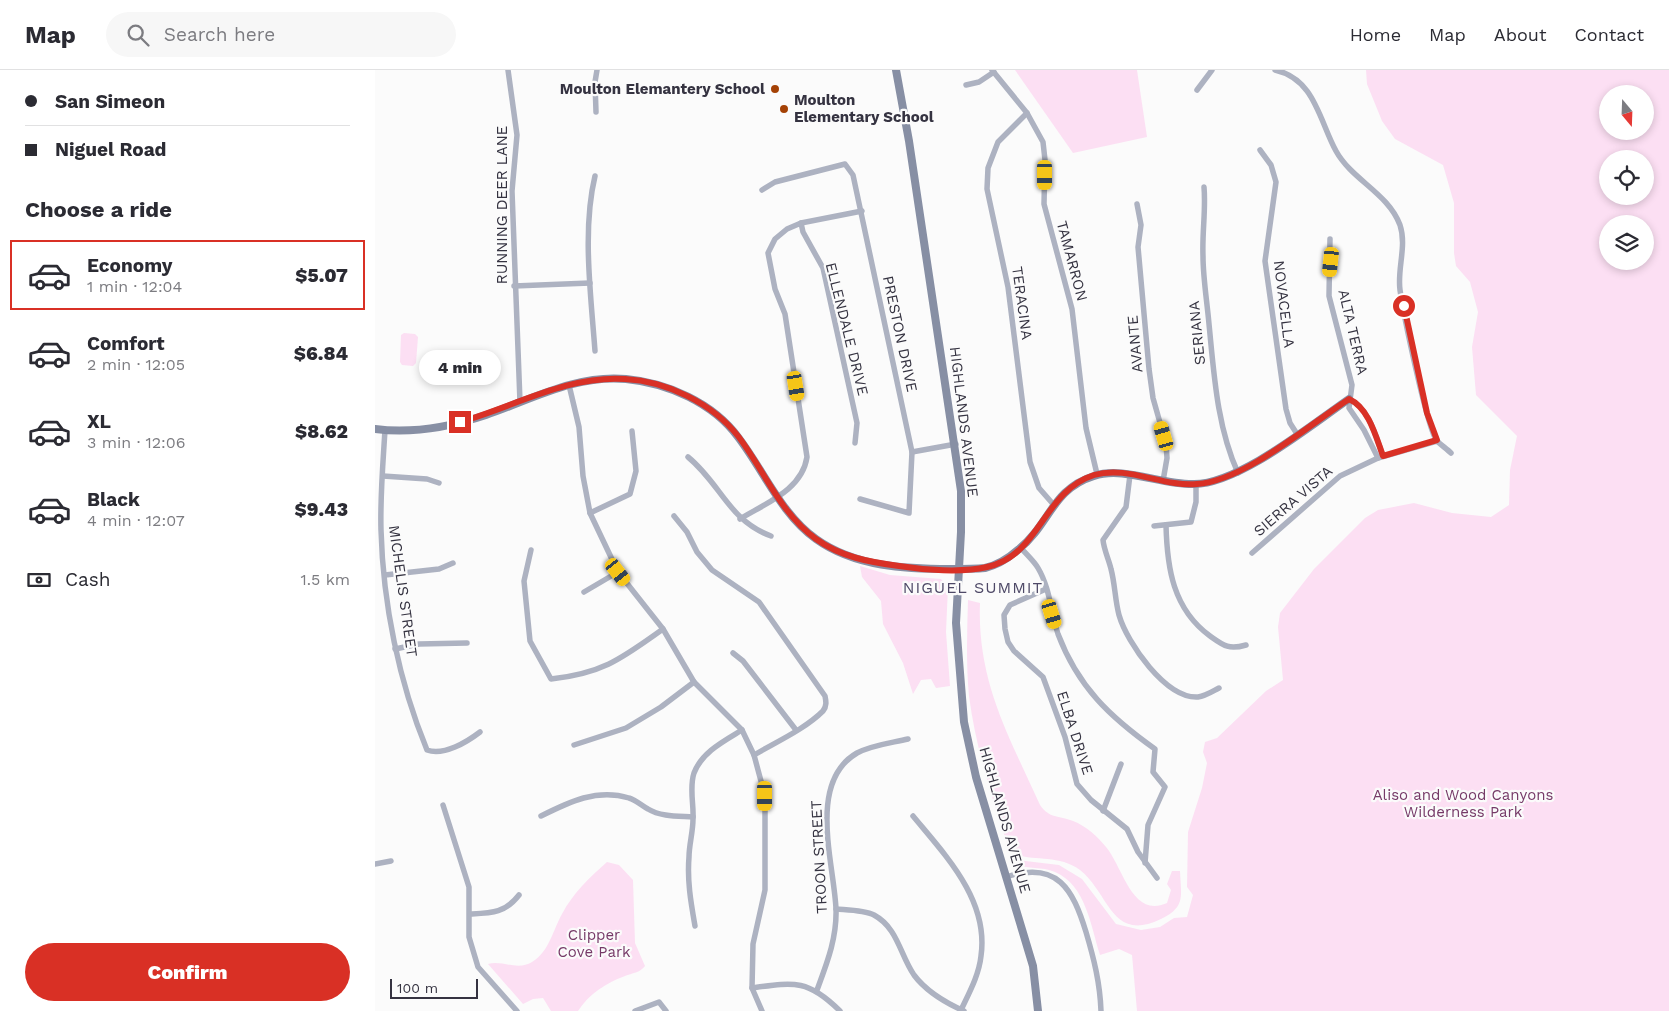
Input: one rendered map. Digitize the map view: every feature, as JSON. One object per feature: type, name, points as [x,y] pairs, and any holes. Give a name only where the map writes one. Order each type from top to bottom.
[{"type":"main road","name":"HIGHLANDS AVENUE","points":[[896,70],[902,96],[956,444],[961,491],[961,532],[956,623],[964,722],[976,777],[1033,966],[1038,1011]]},
{"type":"main road","points":[[375,429],[418,430],[447,426],[486,415],[569,385],[626,378],[685,394],[721,419],[738,436],[777,496],[800,526],[815,539],[831,549],[860,561],[917,569],[958,569],[985,568],[996,564],[1021,548],[1040,526],[1053,504],[1072,485],[1097,474],[1113,472],[1163,481],[1197,484],[1238,473],[1349,399]]},
{"type":"street","name":"RUNNING DEER LANE","points":[[508,70],[517,135],[512,191],[519,402]]},
{"type":"street","points":[[596,112],[595,82],[597,70]]},
{"type":"street","points":[[1197,90],[1212,70]]},
{"type":"street","points":[[1275,70],[1293,77],[1307,90],[1317,105],[1330,138],[1342,161],[1381,196],[1396,217],[1400,227],[1402,243],[1400,288],[1427,413],[1437,440],[1451,453]]},
{"type":"street","points":[[965,85],[979,82],[993,71]]},
{"type":"street","name":"TAMARRON","points":[[993,71],[1027,114],[1043,142],[1045,160],[1044,204],[1072,309],[1086,428],[1097,474]]},
{"type":"street","name":"TERACINA","points":[[1027,114],[998,142],[988,168],[987,189],[1008,287],[1030,462],[1039,488],[1053,504]]},
{"type":"street","name":"NOVACELLA","points":[[1260,150],[1271,165],[1276,182],[1265,261],[1286,409],[1290,423],[1297,434]]},
{"type":"street","name":"PRESTON DRIVE","points":[[762,190],[775,182],[845,164],[853,175],[912,452],[909,513],[860,498]]},
{"type":"street","points":[[595,176],[591,192],[590,283],[595,351]]},
{"type":"street","name":"SERIANA","points":[[1203,187],[1206,205],[1203,227],[1203,257],[1215,384],[1229,453],[1238,473]]},
{"type":"street","name":"AVANTE","points":[[1137,204],[1141,225],[1138,246],[1149,369],[1153,398],[1166,444],[1167,458],[1163,481]]},
{"type":"street","points":[[740,519],[797,483],[805,469],[807,457],[785,314],[775,289],[768,253],[775,238],[787,229],[801,223],[862,211]]},
{"type":"street","name":"ELLENDALE DRIVE","points":[[801,223],[803,232],[823,268],[857,423],[855,443]]},
{"type":"street","name":"ALTA TERRA","points":[[1330,240],[1329,296],[1352,385],[1349,408],[1381,457]]},
{"type":"street","points":[[514,286],[590,283]]},
{"type":"street","points":[[569,385],[579,428],[583,476],[590,513],[618,572],[663,629],[694,682],[741,730],[754,755],[765,796],[765,880],[753,944],[753,988],[762,1011]]},
{"type":"street","name":"ALTA TERRA","points":[[1349,399],[1358,402],[1366,415],[1381,457]]},
{"type":"street","name":"MICHELIS STREET","points":[[385,430],[381,532],[385,574],[395,648],[427,750],[435,753],[467,742],[480,732]]},
{"type":"street","points":[[590,513],[630,494],[636,471],[632,431]]},
{"type":"street","name":"SIERRA VISTA","points":[[1253,553],[1328,484],[1355,467],[1437,440]]},
{"type":"street","points":[[912,452],[956,444]]},
{"type":"street","points":[[688,458],[704,471],[740,519],[755,530],[771,536]]},
{"type":"street","points":[[383,476],[427,478],[439,483]]},
{"type":"street","points":[[1130,476],[1126,507],[1103,540],[1112,570],[1119,615],[1134,646],[1153,670],[1171,687],[1185,696],[1196,697],[1219,688]]},
{"type":"street","points":[[1153,526],[1191,522],[1197,502],[1197,484]]},
{"type":"street","points":[[674,516],[687,532],[697,552],[711,570],[759,602],[825,696],[826,704],[824,710],[797,730],[754,755]]},
{"type":"street","points":[[1166,525],[1167,559],[1170,575],[1176,594],[1190,617],[1223,645],[1234,649],[1245,645]]},
{"type":"street","points":[[1021,548],[1038,568],[1047,589],[1058,634],[1096,700],[1117,721],[1155,748],[1153,772],[1165,787],[1148,824],[1145,863]]},
{"type":"street","points":[[531,550],[523,581],[530,641],[551,679],[573,676],[608,666],[663,629]]},
{"type":"street","points":[[385,574],[439,569],[453,563]]},
{"type":"street","points":[[584,592],[618,572]]},
{"type":"street","name":"ELBA DRIVE","points":[[1047,589],[1010,605],[1006,610],[1005,629],[1008,642],[1014,651],[1043,677],[1065,737],[1077,784],[1103,811],[1127,829],[1145,863],[1157,878]]},
{"type":"street","points":[[395,648],[427,643],[467,643]]},
{"type":"street","points":[[733,653],[743,661],[797,730]]},
{"type":"street","points":[[574,745],[626,728],[661,707],[694,682]]},
{"type":"street","points":[[695,926],[689,895],[689,866],[693,817],[692,787],[695,773],[703,759],[713,748],[741,730]]},
{"type":"street","name":"TROON STREET","points":[[817,990],[831,951],[836,909],[829,856],[828,792],[833,777],[855,754],[869,748],[908,739]]},
{"type":"street","points":[[1103,811],[1121,764]]},
{"type":"street","points":[[541,816],[571,801],[607,793],[631,798],[650,811],[672,816],[693,817]]},
{"type":"street","points":[[443,806],[469,887],[469,937],[478,967],[517,1011]]},
{"type":"street","points":[[836,909],[871,914],[881,920],[894,934],[913,974],[925,988],[962,1010],[977,974],[981,956],[981,922],[960,875],[913,816]]},
{"type":"street","points":[[375,864],[391,860]]},
{"type":"street","points":[[1007,877],[1019,873],[1046,874],[1059,880],[1071,892],[1078,907],[1096,964],[1101,1011]]},
{"type":"street","points":[[470,914],[499,912],[511,905],[519,895]]},
{"type":"street","points":[[753,988],[788,983],[817,990],[840,1011]]},
{"type":"street","points":[[635,1011],[659,1002],[666,1011]]},
{"type":"green space","points":[[1015,70],[1137,70],[1147,137],[1073,153]]},
{"type":"green space","name":"Aliso and Wood Canyons Wilderness Park","points":[[1366,70],[1669,70],[1669,1011],[1137,1011],[1132,955],[1119,949],[1100,955],[1086,908],[1074,887],[1065,878],[1050,870],[1023,867],[1014,863],[1017,860],[1059,865],[1082,879],[1116,924],[1141,930],[1160,927],[1174,918],[1187,917],[1193,895],[1187,887],[1188,832],[1202,788],[1207,763],[1203,752],[1205,742],[1217,738],[1266,691],[1283,680],[1278,627],[1280,613],[1314,569],[1365,518],[1378,510],[1414,503],[1452,513],[1491,517],[1509,505],[1510,470],[1517,436],[1476,395],[1472,347],[1478,312],[1470,282],[1456,266],[1454,253],[1454,203],[1443,165],[1395,139],[1382,121],[1367,84]]},
{"type":"green space","points":[[404,333],[415,334],[418,337],[416,363],[413,366],[402,365],[400,362],[401,335]]},
{"type":"green space","points":[[860,566],[890,575],[941,579],[948,587],[946,632],[950,686],[936,688],[931,679],[921,680],[913,694],[903,663],[883,624],[881,601],[862,577]]},
{"type":"green space","points":[[968,600],[980,603],[980,632],[989,683],[1007,732],[1040,805],[1047,813],[1078,823],[1095,835],[1112,856],[1137,898],[1145,904],[1155,906],[1167,903],[1171,890],[1167,884],[1172,871],[1180,871],[1180,900],[1175,910],[1169,915],[1144,925],[1131,925],[1121,920],[1113,912],[1090,880],[1080,870],[1062,862],[1027,857],[1010,852],[986,775],[972,716],[967,672]]},
{"type":"green space","name":"Clipper Cove Park","points":[[607,862],[619,865],[633,880],[635,943],[645,966],[599,990],[587,999],[578,1011],[551,1011],[543,998],[533,999],[523,1004],[488,964],[499,963],[521,966],[527,965],[538,958],[547,947],[571,899]]},
{"type":"place","name":"Moulton Elemantery School","points":[[775,89]]},
{"type":"place","name":"Moulton Elementary School","points":[[784,109]]},
{"type":"district","name":"NIGUEL SUMMIT","points":[[973,587]]},
{"type":"route","points":[[460,422],[486,415],[569,385],[598,380],[626,378],[666,388],[685,394],[721,419],[738,436],[777,496],[800,526],[815,539],[831,549],[860,561],[917,569],[985,568],[1005,559],[1021,548],[1040,526],[1053,504],[1063,492],[1084,479],[1097,474],[1113,472],[1174,483],[1197,484],[1216,481],[1238,473],[1349,399],[1358,402],[1366,415],[1383,456],[1400,453],[1437,440],[1427,413],[1404,306]]}]
